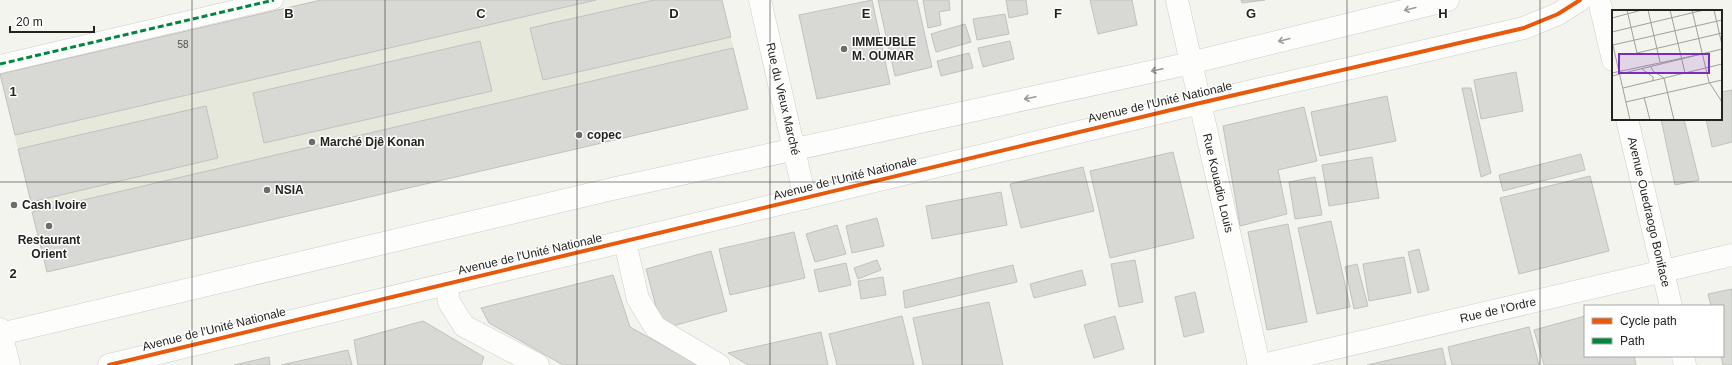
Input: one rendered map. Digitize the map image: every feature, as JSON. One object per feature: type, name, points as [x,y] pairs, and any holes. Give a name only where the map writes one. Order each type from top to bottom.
[{"type":"street","points":[[0,64],[274,0]]},
{"type":"street","name":"Rue du Vieux Marché","points":[[760,0],[806,198]]},
{"type":"street","name":"Rue Kouadio Louis","points":[[1177,0],[1259,365]]},
{"type":"street","points":[[9,365],[0,333],[612,189],[1191,62],[1448,0]]},
{"type":"street","name":"Avenue de l'Unité Nationale","points":[[109,365],[1200,103],[1524,28],[1558,14],[1580,0]]},
{"type":"street","points":[[1599,0],[1612,56]]},
{"type":"street","name":"Avenue Ouedraogo Boniface","points":[[1627,120],[1671,305]]},
{"type":"street","points":[[625,242],[638,299],[655,327],[720,365]]},
{"type":"street","name":"Rue de l'Ordre","points":[[1263,365],[1732,255]]},
{"type":"street","points":[[446,284],[449,302],[464,326],[538,365]]},
{"type":"shaded area","name":"Marché Djê Konan","points":[[321,0],[722,0],[748,109],[47,272],[0,74]]},
{"type":"building","points":[[321,0],[596,0],[15,135],[0,74]]},
{"type":"building","points":[[654,0],[722,0],[731,37],[543,80],[530,28]]},
{"type":"building","name":"IMMEUBLE M. OUMAR","points":[[872,0],[890,84],[817,99],[799,15]]},
{"type":"building","points":[[878,0],[917,0],[932,67],[895,76]]},
{"type":"building","points":[[923,0],[949,0],[950,10],[939,12],[941,25],[928,28]]},
{"type":"building","points":[[1006,0],[1026,0],[1028,14],[1009,18]]},
{"type":"building","points":[[1090,0],[1132,0],[1137,25],[1098,34]]},
{"type":"building","points":[[1241,0],[1265,0],[1242,3]]},
{"type":"building","points":[[1005,14],[1009,34],[977,40],[973,19]]},
{"type":"building","points":[[965,24],[971,42],[936,52],[931,34]]},
{"type":"building","points":[[480,41],[492,91],[264,143],[253,93]]},
{"type":"building","points":[[1010,41],[1014,59],[983,67],[978,48]]},
{"type":"building","points":[[733,48],[748,109],[47,272],[32,212]]},
{"type":"building","points":[[969,53],[973,68],[941,76],[937,61]]},
{"type":"building","points":[[1516,72],[1523,111],[1481,119],[1474,80]]},
{"type":"building","points":[[1462,88],[1471,88],[1491,173],[1481,177]]},
{"type":"building","points":[[1732,90],[1732,142],[1712,147],[1706,120],[1722,120],[1722,92]]},
{"type":"building","points":[[1387,96],[1396,141],[1320,156],[1311,112]]},
{"type":"building","points":[[206,106],[218,158],[31,202],[18,149]]},
{"type":"building","points":[[1304,107],[1317,161],[1278,170],[1287,214],[1240,226],[1223,126]]},
{"type":"building","points":[[1661,120],[1684,120],[1699,180],[1675,185]]},
{"type":"building","points":[[1173,152],[1194,238],[1110,258],[1090,171]]},
{"type":"building","points":[[1581,154],[1585,170],[1503,191],[1499,175]]},
{"type":"building","points":[[1372,157],[1379,198],[1329,206],[1322,165]]},
{"type":"building","points":[[1083,167],[1094,211],[1021,228],[1010,184]]},
{"type":"building","points":[[1590,176],[1609,251],[1519,274],[1500,198]]},
{"type":"building","points":[[1315,177],[1322,215],[1295,219],[1289,182]]},
{"type":"building","points":[[1001,192],[1007,225],[932,239],[926,206]]},
{"type":"building","points":[[877,218],[884,246],[852,253],[846,226]]},
{"type":"building","points":[[1331,221],[1350,307],[1317,314],[1298,228]]},
{"type":"building","points":[[1288,224],[1307,322],[1267,330],[1248,232]]},
{"type":"building","points":[[837,225],[846,254],[815,262],[806,234]]},
{"type":"building","points":[[794,232],[805,278],[730,295],[719,249]]},
{"type":"building","points":[[1419,249],[1429,290],[1418,293],[1408,252]]},
{"type":"building","points":[[711,251],[727,311],[662,329],[646,269]]},
{"type":"building","points":[[1404,257],[1411,293],[1369,301],[1363,264]]},
{"type":"building","points":[[877,260],[881,270],[858,279],[854,268]]},
{"type":"building","points":[[1135,260],[1143,302],[1119,307],[1111,264]]},
{"type":"building","points":[[846,263],[851,285],[819,292],[814,270]]},
{"type":"building","points":[[1357,264],[1368,306],[1354,309],[1345,267]]},
{"type":"building","points":[[1013,265],[1017,282],[905,308],[903,291]]},
{"type":"building","points":[[1082,270],[1086,285],[1034,298],[1030,284]]},
{"type":"building","points":[[613,275],[630,327],[698,365],[563,365],[489,323],[481,308]]},
{"type":"building","points":[[883,277],[886,295],[861,299],[858,281]]},
{"type":"building","points":[[1732,289],[1732,365],[1723,365],[1721,357],[1724,357],[1724,305],[1711,305],[1708,294]]},
{"type":"building","points":[[1195,292],[1204,332],[1184,337],[1175,297]]},
{"type":"building","points":[[989,302],[1003,365],[923,365],[913,318]]},
{"type":"building","points":[[902,316],[914,365],[837,365],[829,334]]},
{"type":"building","points":[[1115,316],[1124,349],[1094,358],[1084,325]]},
{"type":"building","points":[[1584,316],[1584,357],[1634,357],[1636,365],[1544,365],[1534,330]]},
{"type":"building","points":[[423,321],[484,357],[481,365],[358,365],[354,340]]},
{"type":"building","points":[[1529,327],[1539,365],[1452,365],[1448,347]]},
{"type":"building","points":[[821,332],[828,365],[748,365],[728,353]]},
{"type":"building","points":[[1442,348],[1446,365],[1367,365]]},
{"type":"building","points":[[348,350],[352,365],[281,365]]},
{"type":"building","points":[[269,357],[270,365],[234,365]]},
{"type":"marked path","points":[[0,64],[274,0]]},
{"type":"cycle path","points":[[109,365],[1200,103],[1524,28],[1558,14],[1580,0]]},
{"type":"place","name":"IMMEUBLE M. OUMAR","points":[[844,49]]},
{"type":"place","name":"copec","points":[[579,135]]},
{"type":"place","name":"Marché Djê Konan","points":[[312,142]]},
{"type":"place","name":"NSIA","points":[[267,190]]},
{"type":"place","name":"Cash Ivoire","points":[[14,205]]},
{"type":"place","name":"Restaurant Orient","points":[[49,226]]}]
